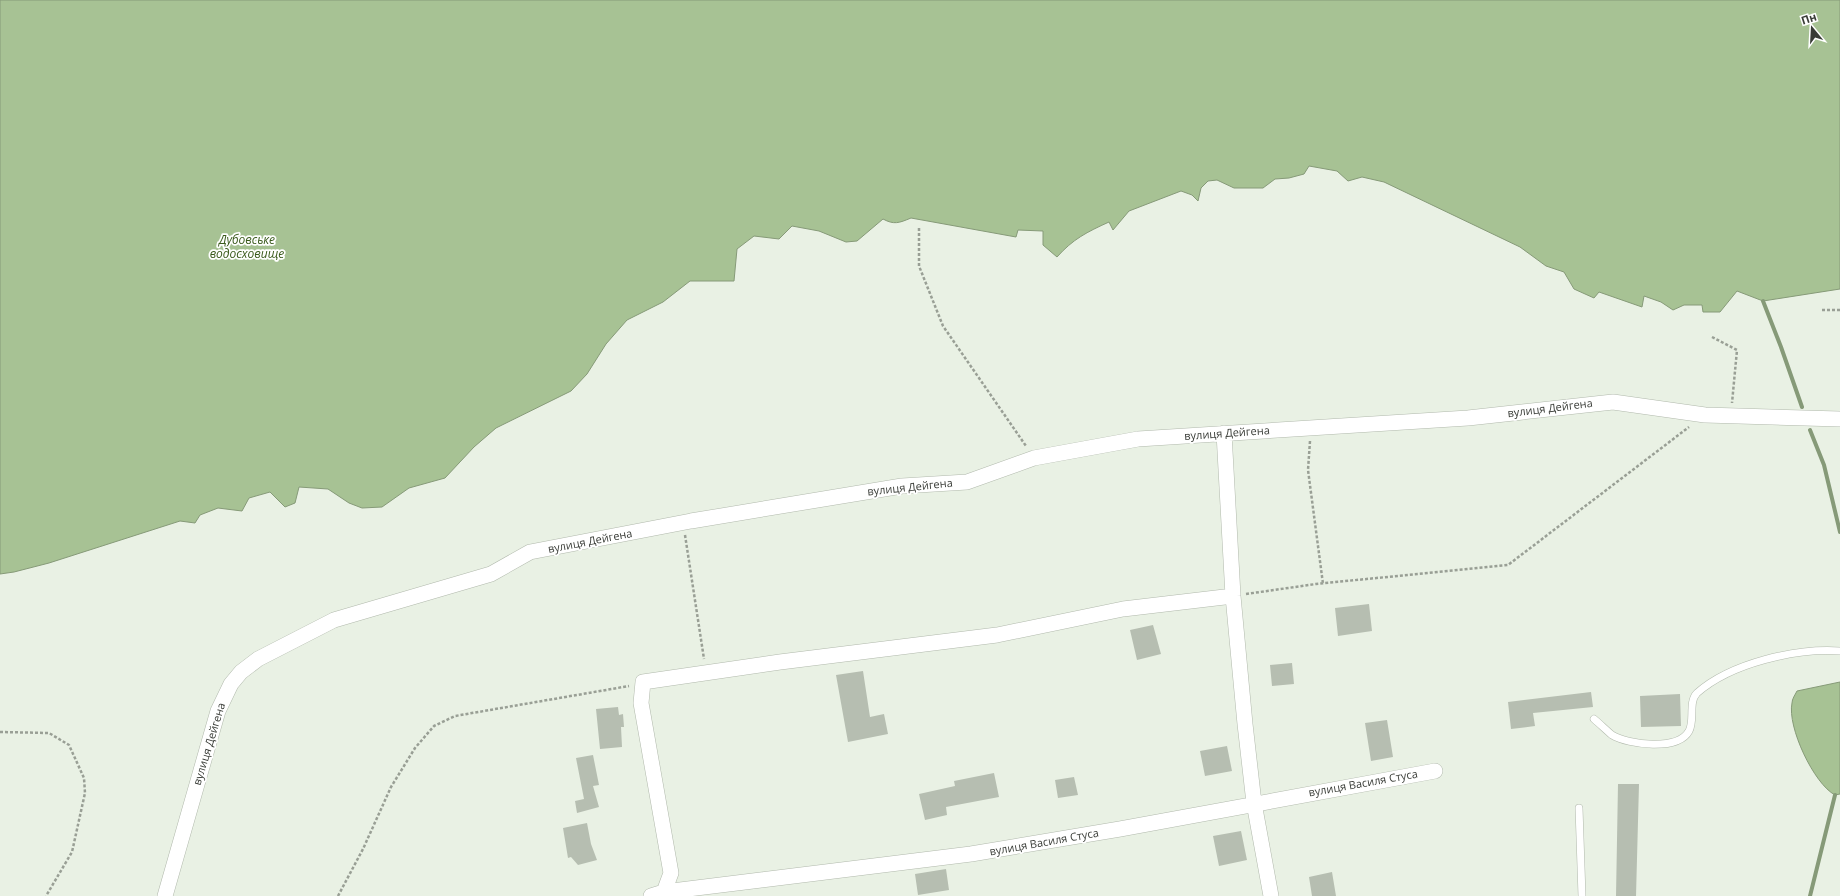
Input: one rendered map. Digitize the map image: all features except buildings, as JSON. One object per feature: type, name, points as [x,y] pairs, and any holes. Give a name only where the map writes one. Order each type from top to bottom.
[{"type":"street","name":"вулиця Дейгена","points":[[165,896],[222,700],[231,684],[241,672],[258,659],[334,620],[491,574],[530,552],[683,523],[902,486],[966,482],[1034,458],[1138,439],[1468,418],[1613,402],[1705,415],[1840,419]]},
{"type":"street","points":[[1224,433],[1233,596],[1245,724],[1254,803],[1271,896]]},
{"type":"street","points":[[658,894],[671,873],[641,703],[643,682],[780,662],[996,635],[1123,609],[1233,596]]},
{"type":"street","name":"вулиця Василя Стуса","points":[[658,894],[971,854],[1120,829],[1254,803],[1435,771]]},
{"type":"lane","points":[[1594,719],[1613,735],[1623,740],[1639,743],[1661,744],[1675,742],[1688,732],[1696,695],[1720,677],[1752,664],[1792,654],[1827,650],[1840,651]]},
{"type":"lane","points":[[1579,808],[1582,896]]},
{"type":"path","points":[[919,228],[919,266],[943,326],[1034,458]]},
{"type":"path","points":[[1822,310],[1840,310]]},
{"type":"path","points":[[1712,337],[1737,350],[1730,416]]},
{"type":"path","points":[[1233,596],[1323,584],[1508,565],[1705,415]]},
{"type":"path","points":[[1313,428],[1309,447],[1308,470],[1323,584]]},
{"type":"path","points":[[683,523],[706,673]]},
{"type":"path","points":[[338,896],[363,849],[391,787],[415,748],[434,726],[455,716],[619,688],[643,682]]},
{"type":"path","points":[[0,732],[48,733],[69,745],[84,778],[85,793],[72,852],[46,896]]},
{"type":"water","name":"Дубовське водосховище","points":[[0,0],[1840,0],[1840,289],[1763,301],[1737,291],[1720,312],[1703,312],[1702,305],[1684,305],[1673,310],[1661,302],[1644,296],[1642,307],[1599,292],[1594,298],[1574,289],[1564,272],[1546,266],[1520,247],[1384,182],[1362,177],[1348,181],[1337,171],[1309,166],[1304,174],[1289,178],[1275,179],[1263,188],[1234,188],[1217,180],[1208,181],[1201,188],[1198,201],[1192,195],[1181,191],[1129,211],[1113,230],[1109,222],[1075,241],[1057,257],[1043,245],[1043,231],[1018,230],[1016,237],[911,218],[897,223],[883,219],[857,241],[846,242],[819,231],[792,226],[779,239],[754,236],[737,249],[734,281],[690,281],[663,302],[627,320],[606,344],[587,374],[571,391],[496,428],[474,447],[445,478],[409,488],[382,507],[362,508],[349,503],[328,489],[299,487],[295,503],[285,507],[270,492],[249,498],[242,511],[218,508],[200,515],[195,523],[180,521],[49,563],[0,574]]},
{"type":"water","points":[[1840,682],[1840,794],[1835,795],[1827,789],[1819,779],[1804,754],[1794,726],[1792,703],[1797,691]]},
{"type":"waterway","points":[[1763,301],[1802,407]]},
{"type":"waterway","points":[[1810,430],[1824,465],[1840,532]]},
{"type":"waterway","points":[[1810,896],[1835,795]]}]
